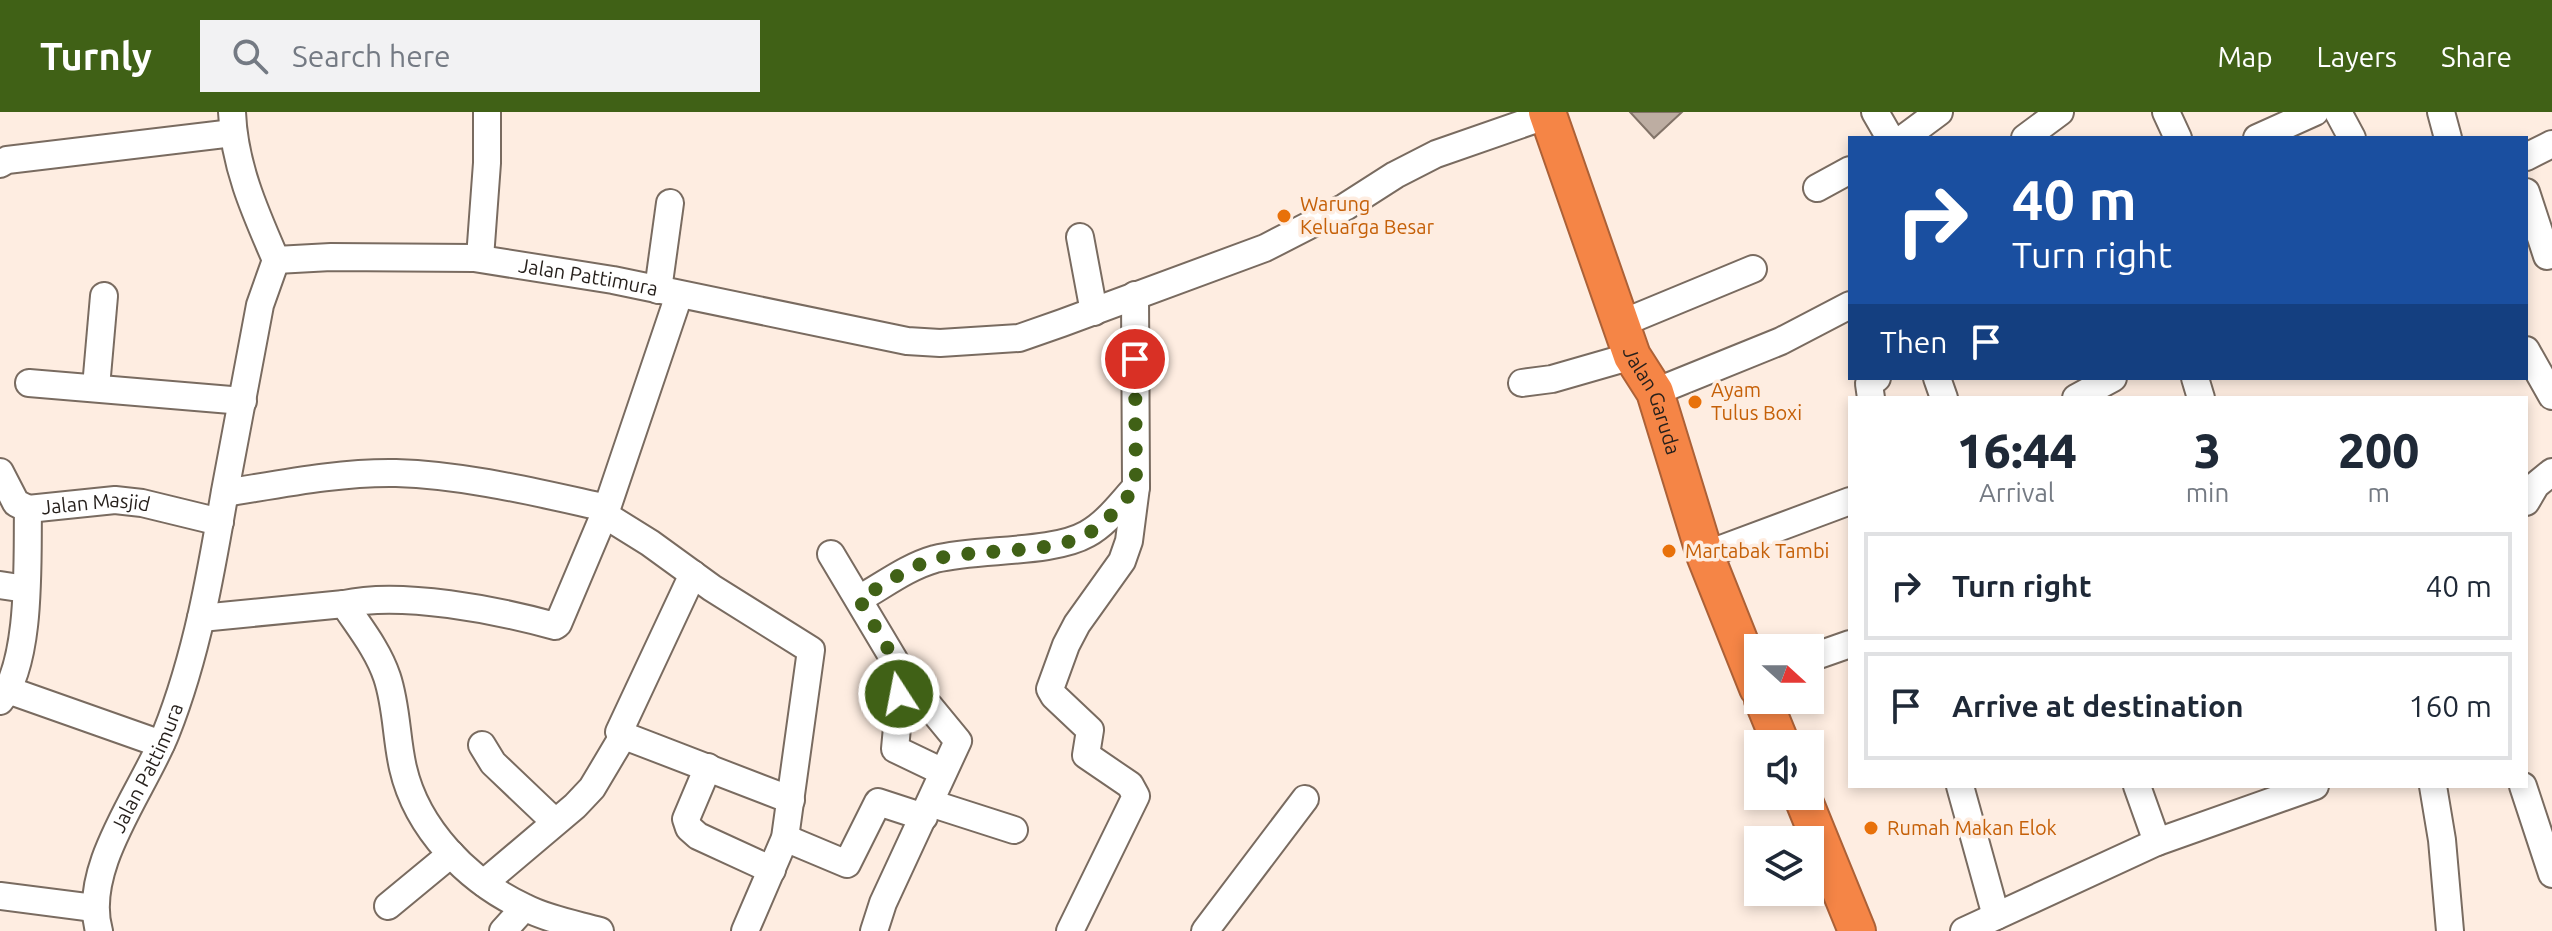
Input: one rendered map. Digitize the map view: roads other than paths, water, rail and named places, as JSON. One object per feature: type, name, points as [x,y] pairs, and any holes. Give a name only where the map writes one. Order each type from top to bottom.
[{"type":"highway","name":"Jalan Garuda","points":[[1547,114],[1626,340],[1655,392],[1705,555],[1744,651]]},
{"type":"highway","points":[[1808,810],[1857,931]]},
{"type":"street","points":[[480,258],[487,163],[487,112]]},
{"type":"street","points":[[1875,112],[1889,136]]},
{"type":"street","points":[[1907,136],[1939,112]]},
{"type":"street","points":[[2028,136],[2060,112]]},
{"type":"street","points":[[2166,112],[2177,136]]},
{"type":"street","points":[[2261,136],[2315,112]]},
{"type":"street","points":[[2338,112],[2351,136]]},
{"type":"street","points":[[2441,112],[2447,136]]},
{"type":"street","name":"Jalan Pattimura","points":[[96,919],[98,881],[161,744],[187,676],[220,522],[260,305],[276,260],[331,257],[480,258],[668,292],[907,341],[940,343],[1019,338],[1265,248],[1345,207],[1395,175],[1436,154],[1547,114]]},
{"type":"street","points":[[0,164],[7,160],[232,122],[240,169],[276,260]]},
{"type":"street","points":[[2528,156],[2552,144]]},
{"type":"street","points":[[1817,188],[1848,171]]},
{"type":"street","points":[[2528,198],[2547,256]]},
{"type":"street","points":[[201,618],[344,604],[374,598],[419,601],[557,625],[606,511],[668,292],[670,203]]},
{"type":"street","points":[[1080,237],[1094,312]]},
{"type":"street","points":[[1522,383],[1552,379],[1753,269]]},
{"type":"street","points":[[1070,931],[1136,794],[1130,785],[1086,755],[1090,730],[1052,693],[1050,683],[1077,624],[1126,552],[1136,487],[1135,295]]},
{"type":"street","points":[[96,387],[104,296]]},
{"type":"street","points":[[1655,392],[1768,346],[1848,306]]},
{"type":"street","points":[[2528,354],[2552,396]]},
{"type":"street","points":[[2080,396],[2109,380]]},
{"type":"street","points":[[29,383],[243,401]]},
{"type":"street","points":[[0,472],[16,503],[28,509]]},
{"type":"street","points":[[225,493],[347,475],[397,473],[535,492],[606,511],[693,574],[811,650],[785,838],[745,931]]},
{"type":"street","points":[[873,591],[906,571],[933,560],[1060,543],[1086,535],[1106,520],[1136,487]]},
{"type":"street","name":"Jalan Masjid","points":[[4,696],[23,627],[28,509],[115,500],[142,503],[220,522]]},
{"type":"street","points":[[1705,555],[1848,502]]},
{"type":"street","points":[[831,554],[873,591],[902,673],[958,741],[883,903],[874,931]]},
{"type":"street","points":[[693,574],[619,732],[791,800]]},
{"type":"street","points":[[0,585],[26,589]]},
{"type":"street","points":[[344,604],[371,642],[387,677],[403,768],[410,790],[429,826],[451,854],[484,883],[524,908],[598,931]]},
{"type":"street","points":[[1824,653],[1848,645]]},
{"type":"street","points":[[902,673],[895,749],[943,772]]},
{"type":"street","points":[[4,696],[161,744]]},
{"type":"street","points":[[484,883],[592,788],[623,736]]},
{"type":"street","points":[[482,745],[493,763],[555,822]]},
{"type":"street","points":[[708,767],[686,819],[689,828],[698,836],[772,870]]},
{"type":"street","points":[[1961,788],[1996,916]]},
{"type":"street","points":[[2138,788],[2157,842]]},
{"type":"street","points":[[1964,931],[2157,842],[2308,788]]},
{"type":"street","points":[[2433,788],[2442,840],[2450,931]]},
{"type":"street","points":[[2524,788],[2552,874]]},
{"type":"street","points":[[1205,931],[1305,799]]},
{"type":"street","points":[[785,838],[847,864],[878,802],[1014,830]]},
{"type":"street","points":[[388,906],[451,854]]},
{"type":"street","points":[[0,896],[96,919]]},
{"type":"street","points":[[503,931],[524,908]]},
{"type":"place","name":"Warung Keluarga Besar","points":[[1284,216]]},
{"type":"place","name":"Ayam Tulus Boxi","points":[[1695,402]]},
{"type":"place","name":"Martabak Tambi","points":[[1669,551]]},
{"type":"place","name":"Rumah Makan Elok","points":[[1871,828]]}]
